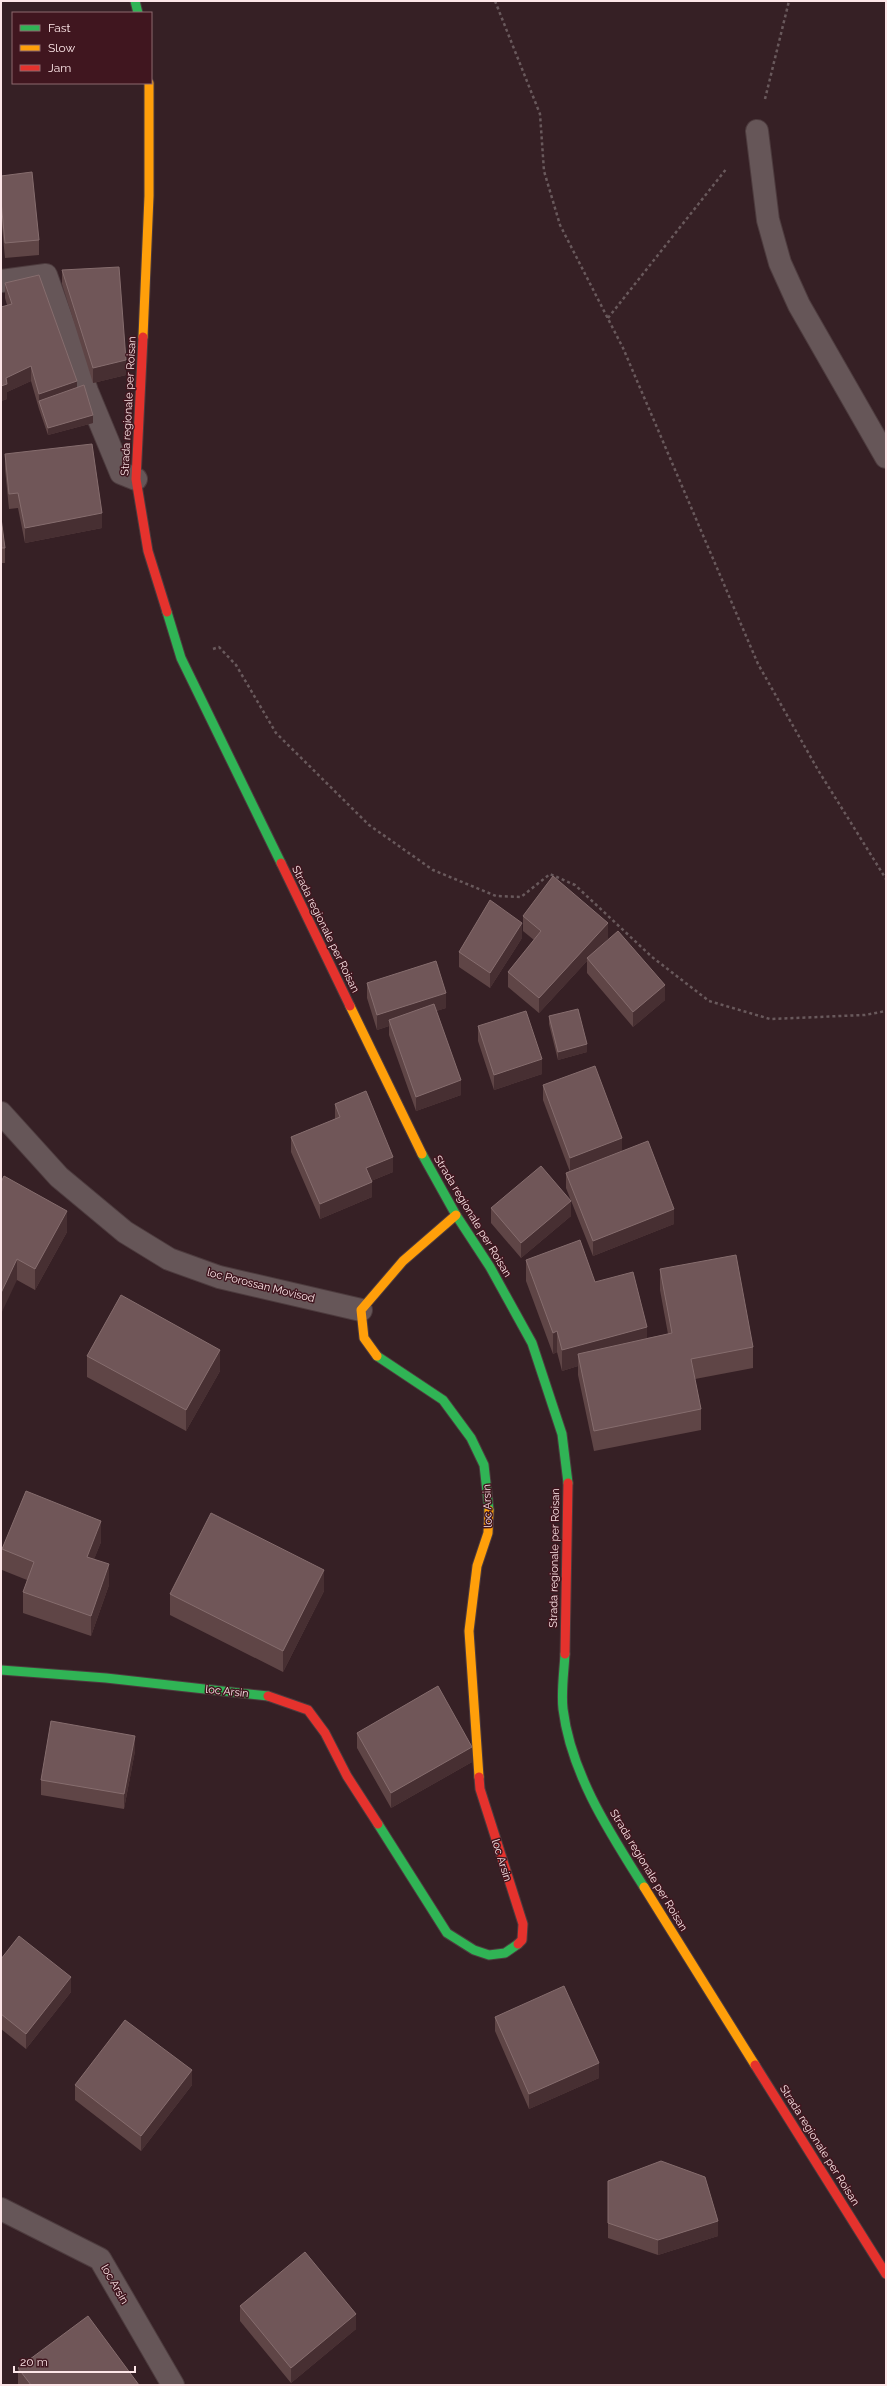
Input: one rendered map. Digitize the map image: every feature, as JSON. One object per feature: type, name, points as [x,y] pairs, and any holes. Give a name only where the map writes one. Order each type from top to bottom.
[{"type":"main road","points":[[135,1],[138,12]]},
{"type":"main road","name":"Strada regionale per Roisan","points":[[149,84],[149,196],[136,479],[148,551],[181,658],[422,1154],[456,1215],[490,1267],[532,1343],[562,1434],[569,1494],[563,1709],[574,1757],[608,1829],[886,2274]]},
{"type":"main road","points":[[361,1310],[403,1261],[456,1215]]},
{"type":"main road","name":"loc Arsin","points":[[1,1670],[106,1678],[274,1696],[308,1710],[324,1733],[347,1776],[447,1933],[471,1950],[484,1955],[505,1953],[522,1940],[523,1924],[480,1790],[469,1631],[477,1566],[488,1533],[488,1499],[484,1465],[471,1438],[443,1400],[375,1354],[364,1338],[361,1310]]},
{"type":"street","points":[[757,131],[768,220],[780,263],[799,305],[886,457]]},
{"type":"street","points":[[1,281],[46,275],[107,442],[121,473],[136,479]]},
{"type":"street","name":"loc Porossan Movisod","points":[[1,1113],[59,1177],[126,1232],[169,1259],[219,1277],[361,1310]]},
{"type":"street","name":"loc Arsin","points":[[1,2209],[100,2259],[173,2385]]},
{"type":"path","points":[[495,1],[496,8],[540,114],[544,172],[560,225],[623,348],[758,664],[818,770],[886,879]]},
{"type":"path","points":[[608,318],[757,131],[789,1]]},
{"type":"path","points":[[181,658],[219,647],[236,665],[276,733],[369,825],[433,870],[496,896],[521,897],[550,874],[575,886],[652,957],[709,1002],[770,1018],[865,1015],[886,1011]]},
{"type":"building","points":[[32,172],[39,240],[5,243],[1,201],[1,176]]},
{"type":"building","points":[[119,267],[126,360],[93,368],[62,270]]},
{"type":"building","points":[[39,275],[77,381],[39,394],[31,366],[6,378],[7,384],[1,386],[1,307],[12,304],[5,283]]},
{"type":"building","points":[[84,385],[93,415],[48,428],[39,401]]},
{"type":"building","points":[[92,444],[102,513],[25,528],[18,493],[9,494],[5,454]]},
{"type":"building","points":[[1,518],[5,548],[1,548]]},
{"type":"building","points":[[553,876],[608,923],[539,998],[508,972],[541,931],[523,916]]},
{"type":"building","points":[[490,900],[522,923],[490,973],[459,952]]},
{"type":"building","points":[[618,931],[665,985],[633,1012],[587,958]]},
{"type":"building","points":[[436,961],[446,993],[377,1015],[367,983]]},
{"type":"building","points":[[434,1004],[461,1080],[416,1097],[389,1020]]},
{"type":"building","points":[[578,1009],[587,1044],[558,1052],[549,1016]]},
{"type":"building","points":[[526,1011],[542,1059],[494,1075],[478,1026]]},
{"type":"building","points":[[595,1066],[622,1138],[570,1158],[543,1085]]},
{"type":"building","points":[[366,1091],[393,1157],[366,1168],[372,1182],[320,1204],[291,1137],[340,1117],[335,1104]]},
{"type":"building","points":[[648,1141],[674,1209],[593,1241],[566,1173]]},
{"type":"building","points":[[541,1166],[571,1201],[521,1243],[491,1208]]},
{"type":"building","points":[[4,1176],[67,1211],[35,1269],[17,1259],[1,1293],[1,1182]]},
{"type":"building","points":[[580,1240],[595,1282],[633,1272],[647,1327],[562,1350],[557,1331],[553,1333],[526,1260]]},
{"type":"building","points":[[736,1255],[753,1347],[691,1359],[701,1409],[594,1431],[578,1354],[672,1333],[660,1269]]},
{"type":"building","points":[[121,1295],[220,1350],[186,1410],[87,1356]]},
{"type":"building","points":[[26,1491],[101,1521],[87,1557],[109,1564],[91,1616],[23,1592],[34,1562],[2,1549]]},
{"type":"building","points":[[211,1513],[324,1570],[283,1651],[170,1594]]},
{"type":"building","points":[[438,1686],[472,1747],[391,1793],[357,1733]]},
{"type":"building","points":[[51,1721],[135,1736],[124,1794],[41,1780]]},
{"type":"building","points":[[19,1936],[71,1977],[26,2034],[1,2014],[1,1959]]},
{"type":"building","points":[[564,1986],[599,2063],[529,2094],[495,2017]]},
{"type":"building","points":[[125,2020],[192,2070],[141,2136],[75,2085]]},
{"type":"building","points":[[661,2161],[705,2177],[718,2221],[658,2240],[608,2223],[608,2181]]},
{"type":"building","points":[[305,2252],[356,2314],[291,2368],[240,2306]]},
{"type":"building","points":[[88,2316],[139,2385],[31,2385],[18,2368]]},
{"type":"traffic: fast","points":[[135,1],[138,12]]},
{"type":"traffic: fast","points":[[167,612],[181,658],[281,863]]},
{"type":"traffic: fast","points":[[422,1154],[456,1215],[490,1267],[532,1343],[562,1434],[568,1483]]},
{"type":"traffic: fast","points":[[377,1356],[443,1400],[471,1438],[484,1465],[489,1510]]},
{"type":"traffic: fast","points":[[565,1654],[562,1702],[567,1733],[574,1757],[594,1802],[618,1846],[644,1887]]},
{"type":"traffic: fast","points":[[1,1670],[106,1678],[268,1696]]},
{"type":"traffic: fast","points":[[378,1824],[447,1933],[474,1950],[489,1955],[505,1953],[518,1944]]},
{"type":"traffic: slow","points":[[143,337],[149,196],[149,84]]},
{"type":"traffic: slow","points":[[350,1006],[422,1154]]},
{"type":"traffic: slow","points":[[377,1356],[364,1338],[361,1310],[403,1261],[456,1215]]},
{"type":"traffic: slow","points":[[479,1777],[469,1631],[477,1566],[488,1533],[489,1510]]},
{"type":"traffic: slow","points":[[644,1887],[755,2065]]},
{"type":"traffic: jam","points":[[143,337],[136,479],[148,551],[167,612]]},
{"type":"traffic: jam","points":[[281,863],[350,1006]]},
{"type":"traffic: jam","points":[[565,1654],[568,1483]]},
{"type":"traffic: jam","points":[[268,1696],[308,1710],[325,1733],[347,1776],[378,1824]]},
{"type":"traffic: jam","points":[[479,1777],[480,1789],[523,1924],[522,1940],[518,1944]]},
{"type":"traffic: jam","points":[[755,2065],[886,2274]]}]
